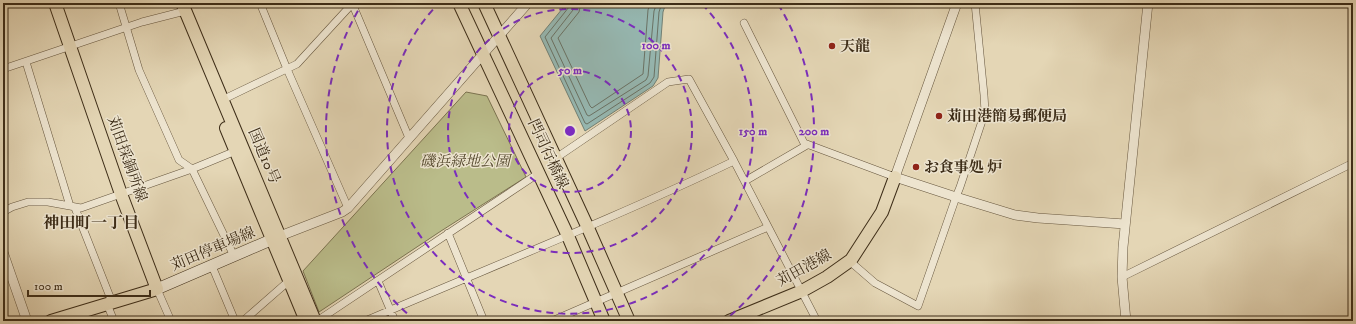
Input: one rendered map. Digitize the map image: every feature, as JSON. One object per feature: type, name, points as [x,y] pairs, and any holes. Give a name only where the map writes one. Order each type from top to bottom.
[{"type":"main road","name":"苅田採銅所線","points":[[54,3],[121,194],[157,289]]},
{"type":"main road","name":"門司行橋線","points":[[459,3],[539,172],[604,321]]},
{"type":"main road","name":"門司行橋線","points":[[484,3],[500,34],[629,321]]},
{"type":"main road","name":"国道10号","points":[[180,8],[222,100],[240,149]]},
{"type":"main road","name":"国道10号","points":[[180,8],[293,278],[316,321]]},
{"type":"main road","name":"苅田港線","points":[[729,321],[802,291],[827,277],[851,260],[882,212],[895,176]]},
{"type":"main road","name":"苅田停車場線","points":[[157,289],[276,238]]},
{"type":"main road","name":"国道10号","points":[[293,278],[306,321]]},
{"type":"main road","points":[[51,321],[157,289]]},
{"type":"street","points":[[119,3],[139,70],[179,160],[192,169],[234,256]]},
{"type":"street","points":[[260,3],[287,69],[348,208]]},
{"type":"street","points":[[222,100],[296,64],[352,3],[409,138]]},
{"type":"street","points":[[276,238],[342,212],[348,208],[528,3]]},
{"type":"street","points":[[895,176],[957,3]]},
{"type":"street","points":[[851,260],[875,283],[918,306],[985,112],[975,3]]},
{"type":"street","points":[[1126,321],[1122,277],[1125,224],[1134,153],[1148,3]]},
{"type":"street","points":[[3,69],[126,28],[180,8]]},
{"type":"street","points":[[744,23],[804,143],[807,145],[956,197],[1015,215],[1125,224]]},
{"type":"street","points":[[26,62],[73,207],[110,303],[114,321]]},
{"type":"street","points":[[556,158],[668,82],[689,79],[745,181],[818,321]]},
{"type":"street","points":[[745,181],[807,145]]},
{"type":"street","points":[[3,212],[12,207],[28,202],[48,202],[80,208],[192,169],[240,149]]},
{"type":"street","points":[[365,321],[588,228],[734,161]]},
{"type":"street","points":[[1122,277],[1353,163]]},
{"type":"street","points":[[316,321],[539,172]]},
{"type":"street","points":[[552,321],[768,227]]},
{"type":"street","points":[[448,233],[484,321]]},
{"type":"street","points":[[3,252],[27,321]]},
{"type":"street","points":[[212,266],[235,321]]},
{"type":"street","points":[[243,321],[293,278]]},
{"type":"street","points":[[378,281],[395,321]]},
{"type":"street","points":[[157,289],[171,321]]},
{"type":"green space","name":"磯浜緑地公園","points":[[466,92],[487,96],[526,177],[441,231],[319,312],[303,271]]},
{"type":"water","points":[[567,3],[666,3],[663,12],[658,78],[653,86],[585,131],[540,36]]},
{"type":"place","name":"天龍","points":[[832,46]]},
{"type":"place","name":"苅田港簡易郵便局","points":[[939,116]]},
{"type":"place","name":"お食事処 炉","points":[[916,167]]},
{"type":"district","name":"神田町一丁目","points":[[91,223]]}]
